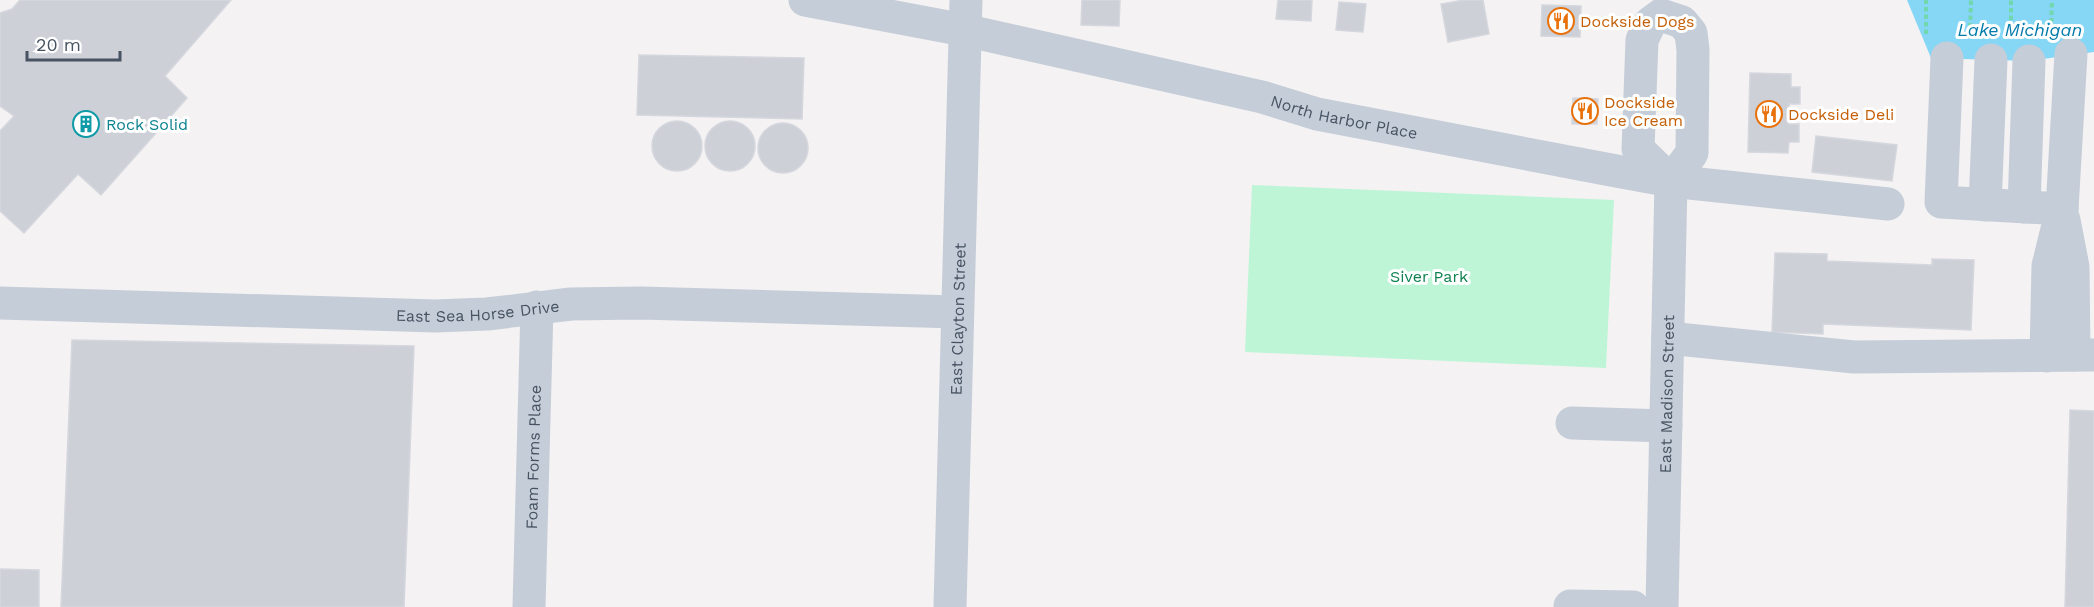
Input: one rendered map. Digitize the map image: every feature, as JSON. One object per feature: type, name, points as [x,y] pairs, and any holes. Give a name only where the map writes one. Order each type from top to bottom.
[{"type":"lane","name":"North Harbor Place","points":[[805,0],[965,15],[1317,114],[1671,181],[1888,204]]},
{"type":"lane","name":"East Clayton Street","points":[[950,607],[965,15]]},
{"type":"lane","points":[[1668,338],[1854,357],[2071,355],[2073,267],[2062,209],[2071,54]]},
{"type":"lane","points":[[1947,58],[1941,202],[2062,209]]},
{"type":"lane","points":[[1985,205],[1991,60]]},
{"type":"lane","points":[[2024,207],[2028,61]]},
{"type":"lane","name":"East Madison Street","points":[[1662,607],[1671,181]]},
{"type":"lane","name":"East Sea Horse Drive","points":[[0,303],[435,316],[487,314],[571,304],[641,303],[957,312]]},
{"type":"lane","name":"Foam Forms Place","points":[[529,607],[537,307]]},
{"type":"lane","points":[[1572,423],[1666,426]]},
{"type":"lane","points":[[1570,606],[1633,607]]},
{"type":"green space","name":"Siver Park","points":[[1252,185],[1614,200],[1606,368],[1245,352]]},
{"type":"water","name":"Lake Michigan","points":[[1907,0],[2094,0],[2094,52],[2029,61],[1931,58]]},
{"type":"building","name":"Rock Solid","points":[[20,0],[231,0],[165,76],[187,98],[101,195],[78,174],[24,233],[0,211],[0,131],[14,116],[0,106],[0,13],[12,9]]},
{"type":"building","points":[[1082,0],[1120,0],[1119,26],[1081,25]]},
{"type":"building","points":[[1278,0],[1312,0],[1311,21],[1276,19]]},
{"type":"building","points":[[1464,0],[1483,0],[1489,34],[1448,42],[1441,4]]},
{"type":"building","points":[[1339,2],[1366,4],[1363,32],[1336,30]]},
{"type":"building","name":"Dockside Dogs","points":[[1542,5],[1581,6],[1580,37],[1541,36]]},
{"type":"building","points":[[639,55],[804,58],[802,119],[637,115]]},
{"type":"building","name":"Dockside Deli","points":[[1750,73],[1791,74],[1791,87],[1800,87],[1800,104],[1789,104],[1789,124],[1799,124],[1799,142],[1789,142],[1788,153],[1748,152]]},
{"type":"building","name":"Dockside Ice Cream","points":[[1573,98],[1598,99],[1597,124],[1572,124]]},
{"type":"building","points":[[672,121],[682,121],[695,128],[702,141],[702,151],[695,164],[682,171],[672,171],[663,167],[656,160],[652,151],[652,141],[656,132],[663,125]]},
{"type":"building","points":[[725,121],[735,121],[748,128],[755,141],[755,151],[748,164],[735,171],[725,171],[716,167],[709,160],[705,151],[705,141],[709,132],[716,125]]},
{"type":"building","points":[[778,123],[788,123],[801,130],[808,143],[808,153],[801,166],[788,173],[778,173],[769,169],[762,162],[758,153],[758,143],[762,134],[769,127]]},
{"type":"building","points":[[1816,136],[1897,145],[1892,181],[1812,172]]},
{"type":"building","points":[[1775,253],[1827,254],[1827,261],[1932,265],[1932,259],[1974,260],[1971,330],[1823,324],[1823,334],[1772,332]]},
{"type":"building","points":[[72,340],[414,346],[404,607],[61,607]]},
{"type":"building","points":[[2070,410],[2094,411],[2094,607],[2065,607]]},
{"type":"building","points":[[0,569],[39,570],[39,607],[0,607]]},
{"type":"place","name":"Dockside Dogs","points":[[1561,21]]},
{"type":"place","name":"Dockside Ice Cream","points":[[1585,111]]},
{"type":"place","name":"Dockside Deli","points":[[1769,114]]},
{"type":"place","name":"Rock Solid","points":[[86,124]]}]
